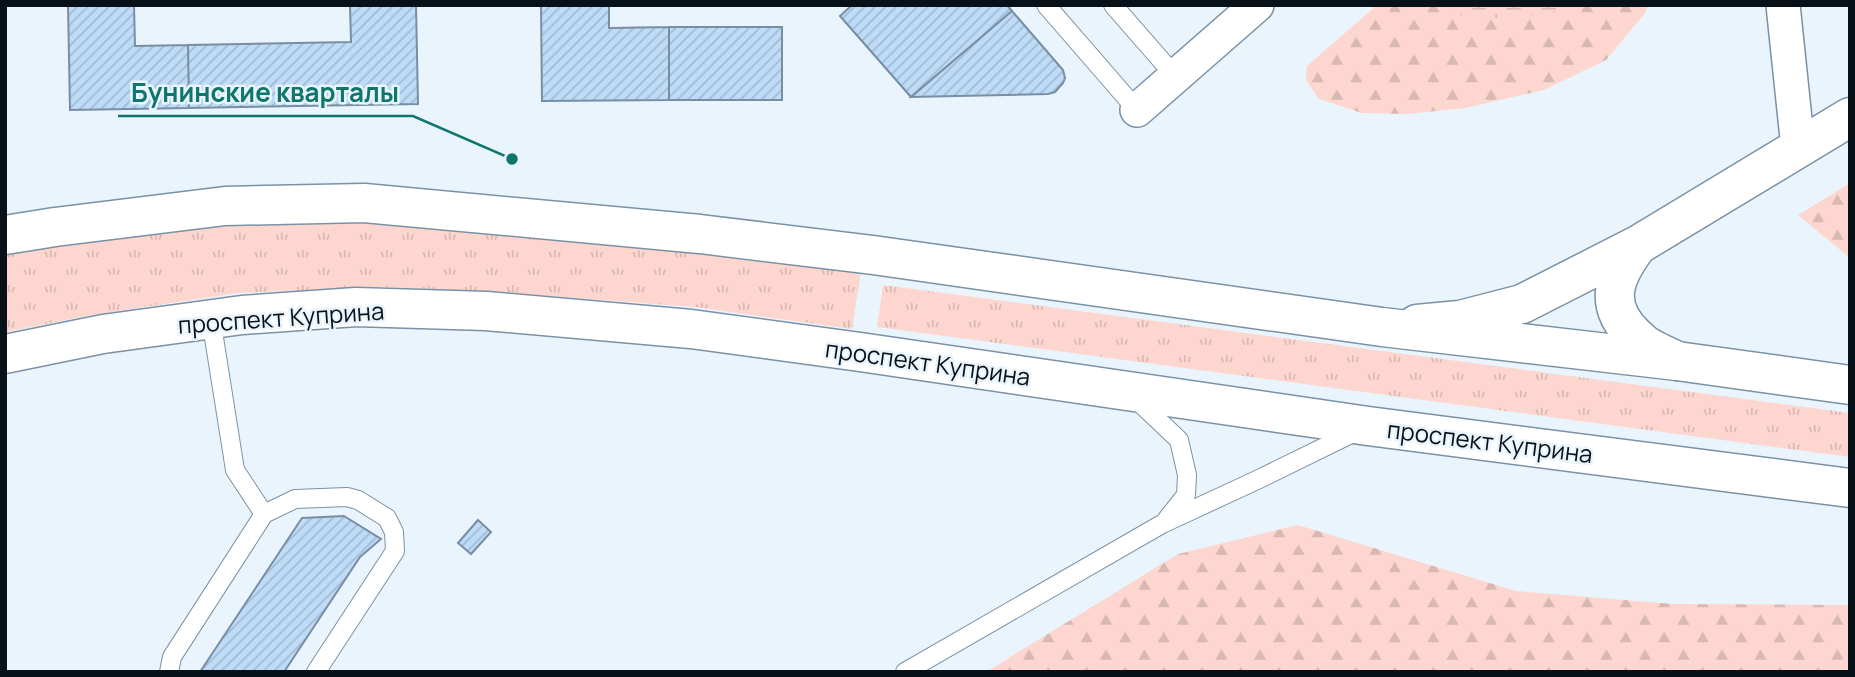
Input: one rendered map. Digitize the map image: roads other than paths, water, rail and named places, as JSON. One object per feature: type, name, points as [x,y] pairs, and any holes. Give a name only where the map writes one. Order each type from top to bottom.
[{"type":"main road","points":[[1382,327],[1460,320],[1522,304],[1639,245],[1850,117]]},
{"type":"main road","points":[[5,235],[225,206],[363,203],[713,235],[1382,327],[1677,361],[1850,385]]},
{"type":"main road","points":[[1639,245],[1629,257],[1617,282],[1614,304],[1625,326],[1646,345],[1677,361]]},
{"type":"main road","name":"проспект Куприна","points":[[5,354],[103,334],[242,315],[356,307],[486,311],[691,329],[1368,426],[1850,488]]},
{"type":"street","points":[[1137,110],[1257,5]]},
{"type":"street","points":[[1783,5],[1798,148]]},
{"type":"lane","points":[[1046,5],[1137,110]]},
{"type":"lane","points":[[1113,5],[1175,76]]},
{"type":"lane","points":[[211,319],[235,470],[264,514]]},
{"type":"lane","points":[[1089,385],[1140,404],[1179,440],[1187,475],[1186,495],[1162,524]]},
{"type":"lane","points":[[905,672],[1162,524],[1368,426]]},
{"type":"lane","points":[[169,672],[172,657],[264,514],[295,499],[347,497],[358,500],[387,519],[394,532],[395,551],[316,672]]},
{"type":"place","name":"Бунинские кварталы","points":[[512,159]]}]
